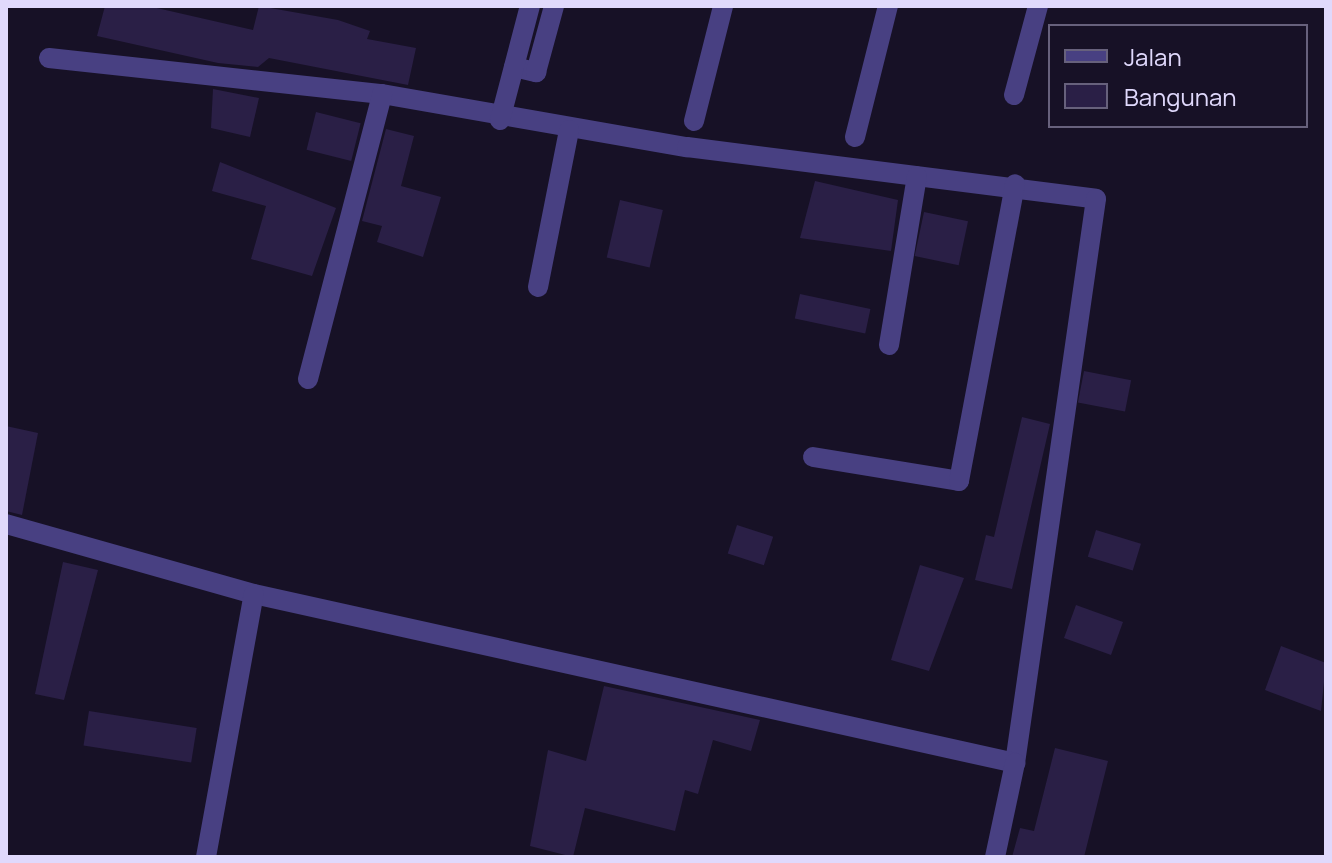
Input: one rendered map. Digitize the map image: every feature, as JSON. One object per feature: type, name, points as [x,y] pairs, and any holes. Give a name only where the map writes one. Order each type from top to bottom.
[{"type":"street","points":[[500,120],[530,6]]},
{"type":"street","points":[[514,67],[536,72],[554,6]]},
{"type":"street","points":[[694,121],[723,6]]},
{"type":"street","points":[[855,137],[888,6]]},
{"type":"street","points":[[1014,95],[1038,6]]},
{"type":"street","points":[[49,58],[382,94],[500,120],[569,130],[917,176],[1015,184],[1100,205],[1015,763],[995,857]]},
{"type":"street","points":[[308,379],[382,94]]},
{"type":"street","points":[[538,287],[569,130]]},
{"type":"street","points":[[889,345],[917,176]]},
{"type":"street","points":[[813,457],[959,481],[1015,184]]},
{"type":"street","points":[[6,524],[254,594],[1015,763]]},
{"type":"street","points":[[206,857],[254,594]]},
{"type":"building","points":[[105,6],[148,6],[253,30],[259,6],[338,20],[370,31],[367,39],[416,48],[408,85],[269,58],[258,67],[218,63],[97,36]]},
{"type":"building","points":[[213,89],[259,98],[250,137],[211,128]]},
{"type":"building","points":[[316,112],[361,123],[351,161],[307,150]]},
{"type":"building","points":[[386,129],[414,136],[401,186],[441,197],[423,257],[377,242],[382,226],[362,221]]},
{"type":"building","points":[[220,162],[336,208],[312,276],[251,259],[266,206],[212,191]]},
{"type":"building","points":[[815,181],[898,200],[891,251],[800,238]]},
{"type":"building","points":[[620,200],[663,210],[650,267],[607,257]]},
{"type":"building","points":[[924,212],[968,221],[959,265],[915,256]]},
{"type":"building","points":[[800,294],[870,309],[865,333],[795,318]]},
{"type":"building","points":[[1084,371],[1131,380],[1125,412],[1078,402]]},
{"type":"building","points":[[1022,417],[1050,424],[1012,589],[975,580],[986,535],[994,537]]},
{"type":"building","points":[[6,426],[38,433],[22,515],[6,511]]},
{"type":"building","points":[[737,525],[773,537],[764,565],[728,554]]},
{"type":"building","points":[[1096,530],[1141,544],[1133,571],[1088,557]]},
{"type":"building","points":[[63,562],[98,570],[64,700],[35,694]]},
{"type":"building","points":[[920,565],[964,578],[929,671],[891,660]]},
{"type":"building","points":[[1076,605],[1123,622],[1111,655],[1064,638]]},
{"type":"building","points":[[1281,646],[1326,663],[1321,711],[1265,690]]},
{"type":"building","points":[[604,686],[760,720],[751,751],[713,740],[698,794],[685,790],[675,831],[585,808],[573,857],[530,846],[548,750],[586,761]]},
{"type":"building","points":[[89,711],[197,728],[191,763],[84,746]]},
{"type":"building","points":[[1055,748],[1108,761],[1084,857],[1012,857],[1020,828],[1034,831]]}]
